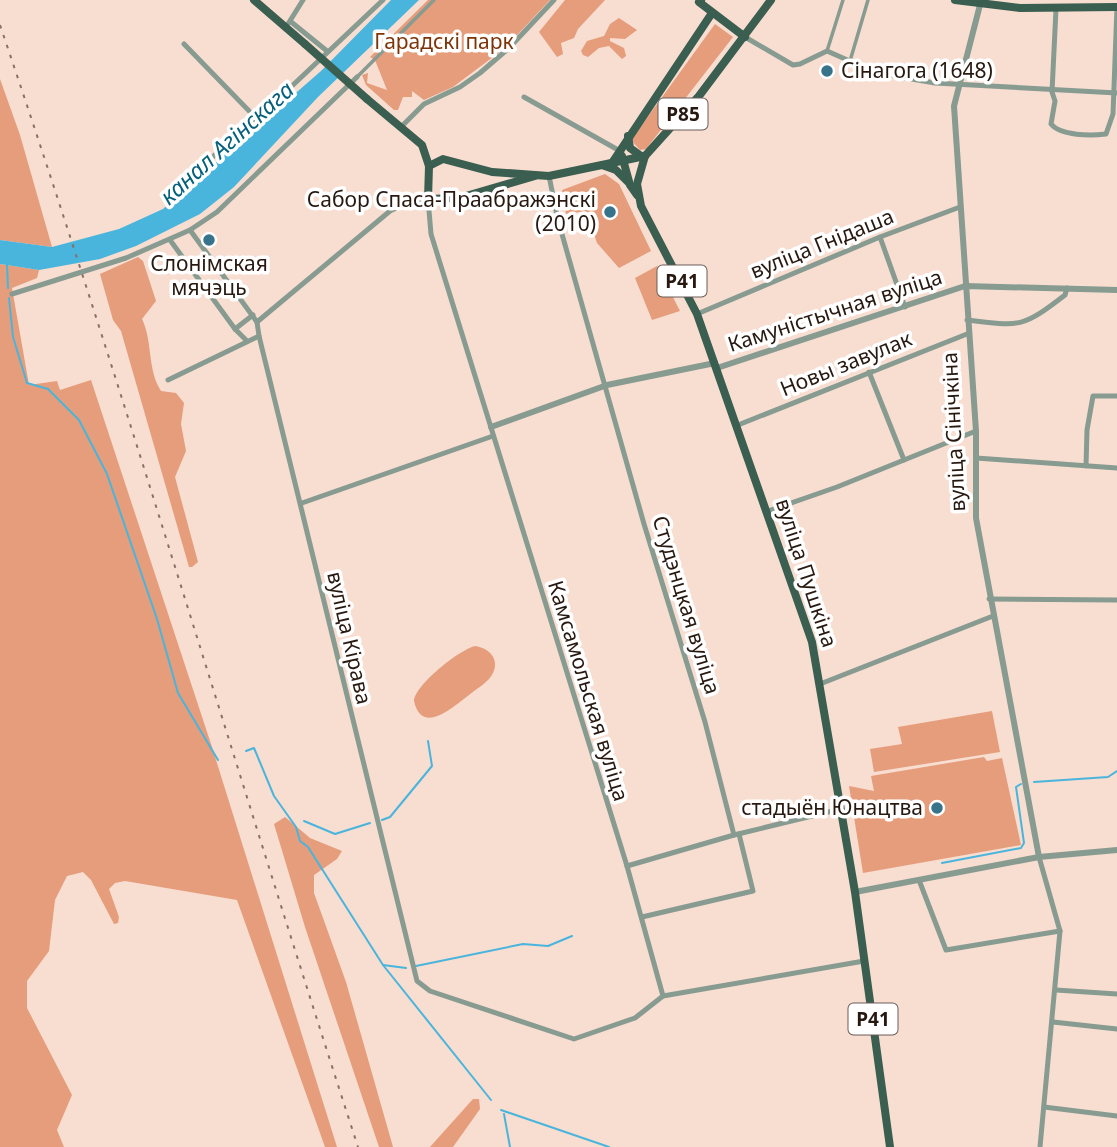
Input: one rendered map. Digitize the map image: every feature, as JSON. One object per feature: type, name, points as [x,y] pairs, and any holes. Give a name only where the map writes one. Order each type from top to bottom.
[{"type":"main road","points":[[254,0],[288,25],[305,44],[367,99],[443,159],[492,173],[549,176],[612,163],[622,155],[628,136]]},
{"type":"main road","name":"Р85","points":[[712,13],[628,136],[630,148],[643,156],[699,96],[771,0]]},
{"type":"main road","points":[[955,0],[1056,9],[1117,7]]},
{"type":"main road","points":[[700,1],[745,37]]},
{"type":"main road","points":[[422,145],[429,166],[428,199],[459,198],[535,176]]},
{"type":"main road","points":[[622,155],[643,156]]},
{"type":"main road","name":"Р41","points":[[622,155],[633,184]]},
{"type":"main road","name":"вуліца Пушкіна","points":[[643,156],[633,184],[697,314],[812,642],[855,892],[890,1147]]},
{"type":"main road","points":[[429,166],[443,159]]},
{"type":"main road","points":[[602,165],[616,170],[633,184]]},
{"type":"main road","points":[[489,191],[494,182],[492,173]]},
{"type":"street","points":[[303,0],[288,25],[327,51]]},
{"type":"street","points":[[188,178],[257,119],[383,0]]},
{"type":"street","points":[[12,294],[126,258],[190,230],[217,212],[434,0]]},
{"type":"street","points":[[401,127],[424,104],[460,87],[480,73],[509,48],[554,0]]},
{"type":"street","points":[[829,52],[844,0]]},
{"type":"street","points":[[850,61],[868,0]]},
{"type":"street","name":"вуліца Сінічкіна","points":[[981,2],[954,106],[967,334],[976,431],[976,518],[1039,856]]},
{"type":"street","points":[[1056,9],[1053,127],[1089,136],[1106,134],[1114,114],[1117,7]]},
{"type":"street","points":[[745,37],[793,65],[829,52],[877,73],[958,86],[1116,93]]},
{"type":"street","points":[[184,44],[257,119]]},
{"type":"street","points":[[524,97],[622,155]]},
{"type":"street","name":"Студэнцкая вуліца","points":[[549,176],[558,220],[607,385],[644,524],[705,722],[753,891],[642,917]]},
{"type":"street","points":[[190,230],[257,322],[390,211],[406,203],[428,199]]},
{"type":"street","name":"Камсамольская вуліца","points":[[428,199],[431,234],[627,866],[663,996]]},
{"type":"street","name":"вуліца Гнідаша","points":[[697,314],[880,237],[960,207]]},
{"type":"street","points":[[880,237],[905,307]]},
{"type":"street","points":[[170,240],[235,329],[247,341]]},
{"type":"street","points":[[965,286],[1117,290]]},
{"type":"street","name":"Камуністычная вуліца","points":[[491,427],[607,385],[716,366],[965,286]]},
{"type":"street","points":[[967,320],[1024,323],[1065,295],[1067,288]]},
{"type":"street","points":[[235,329],[253,315]]},
{"type":"street","name":"вуліца Кірава","points":[[257,322],[413,972],[422,987],[574,1039],[635,1018],[663,996]]},
{"type":"street","name":"Новы завулак","points":[[738,425],[967,334]]},
{"type":"street","points":[[168,380],[259,335]]},
{"type":"street","points":[[869,372],[904,460]]},
{"type":"street","points":[[1086,466],[1087,430],[1093,396],[1117,396]]},
{"type":"street","points":[[768,511],[976,431]]},
{"type":"street","points":[[302,503],[493,436]]},
{"type":"street","points":[[976,458],[1117,468]]},
{"type":"street","points":[[989,598],[1117,600]]},
{"type":"street","points":[[820,684],[993,616]]},
{"type":"street","points":[[627,866],[841,809]]},
{"type":"street","points":[[855,892],[1039,856],[1117,850]]},
{"type":"street","points":[[1039,856],[1060,931],[1040,1147]]},
{"type":"street","points":[[919,880],[946,950],[1060,931]]},
{"type":"street","points":[[663,996],[864,961]]},
{"type":"street","points":[[1056,990],[1117,994]]},
{"type":"street","points":[[1053,1022],[1117,1029]]},
{"type":"street","points":[[1044,1107],[1117,1115]]},
{"type":"green space","name":"Гарадскі парк","points":[[428,0],[550,0],[505,48],[453,87],[424,100],[412,91],[412,97],[403,97],[398,110],[394,110],[366,85],[362,75],[368,73],[367,83],[387,90],[375,60],[370,57]]},
{"type":"green space","points":[[565,0],[605,0],[578,29],[574,38],[561,43],[563,54],[557,57],[539,32]]},
{"type":"green space","points":[[619,18],[637,30],[625,39],[610,38],[610,41],[624,48],[626,56],[622,59],[609,46],[599,48],[588,57],[583,55],[581,51],[587,41],[604,36],[610,24]]},
{"type":"green space","points":[[715,24],[733,37],[646,149],[640,150],[631,140]]},
{"type":"green space","points":[[0,79],[20,135],[52,247],[0,240]]},
{"type":"green space","points":[[605,174],[619,184],[651,251],[619,268],[597,243],[586,211],[566,214],[562,190]]},
{"type":"green space","points":[[138,257],[143,261],[156,301],[142,319],[154,374],[161,391],[176,393],[184,403],[181,424],[186,451],[175,477],[198,562],[192,567],[189,567],[121,331],[113,320],[100,274]]},
{"type":"green space","points":[[0,264],[39,270],[37,278],[12,288],[29,385],[57,381],[60,390],[91,380],[211,744],[337,1147],[325,1147],[237,900],[125,881],[115,883],[109,889],[119,917],[118,923],[114,924],[91,880],[83,872],[67,876],[55,900],[49,951],[27,981],[27,1008],[72,1095],[57,1130],[64,1147],[0,1147]]},
{"type":"green space","points":[[657,266],[680,311],[652,320],[635,278]]},
{"type":"green space","points":[[475,646],[492,655],[495,668],[491,676],[447,711],[431,718],[424,717],[414,701],[416,694],[449,661]]},
{"type":"green space","points":[[992,711],[1000,752],[874,772],[870,749],[902,744],[898,727]]},
{"type":"green space","name":"стадыён Юнацтва","points":[[984,757],[987,761],[1002,758],[1021,845],[863,873],[849,786],[874,791],[871,776]]},
{"type":"green space","points":[[285,817],[310,838],[342,851],[337,859],[314,875],[314,893],[346,982],[393,1147],[379,1147],[305,927],[274,824]]},
{"type":"green space","points":[[473,1099],[479,1099],[480,1109],[453,1147],[430,1147]]},
{"type":"water","points":[[391,0],[419,0],[318,97],[234,187],[200,214],[136,246],[100,259],[39,270],[0,264],[0,240],[52,247],[119,229],[163,209],[321,71]]},
{"type":"waterway","points":[[7,265],[8,288]]},
{"type":"waterway","points":[[9,298],[13,337],[27,383],[48,389],[79,420],[107,474],[157,619],[178,693],[218,760]]},
{"type":"waterway","points":[[382,820],[390,817],[432,766],[428,741]]},
{"type":"waterway","points":[[246,751],[254,748],[274,796],[296,827],[300,841],[308,847],[383,965],[491,1100]]},
{"type":"waterway","points":[[1034,782],[1108,777],[1117,771]]},
{"type":"waterway","points":[[942,863],[1021,848],[1024,843],[1016,787],[1021,784]]},
{"type":"waterway","points":[[304,821],[335,834],[370,823]]},
{"type":"waterway","points":[[416,966],[523,944],[548,946],[572,936]]},
{"type":"waterway","points":[[383,965],[406,968]]},
{"type":"waterway","points":[[501,1110],[609,1147]]},
{"type":"waterway","points":[[504,1114],[510,1147]]},
{"type":"railway","points":[[0,25],[92,305],[358,1147]]},
{"type":"place","name":"Сінагога (1648)","points":[[827,71]]},
{"type":"place","name":"Сабор Спаса-Праабражэнскі (2010)","points":[[610,212]]},
{"type":"place","name":"Слонімская мячэць","points":[[209,240]]},
{"type":"place","name":"стадыён Юнацтва","points":[[937,808]]},
{"type":"water label","name":"канал Агінскага","points":[[227,143]]}]
